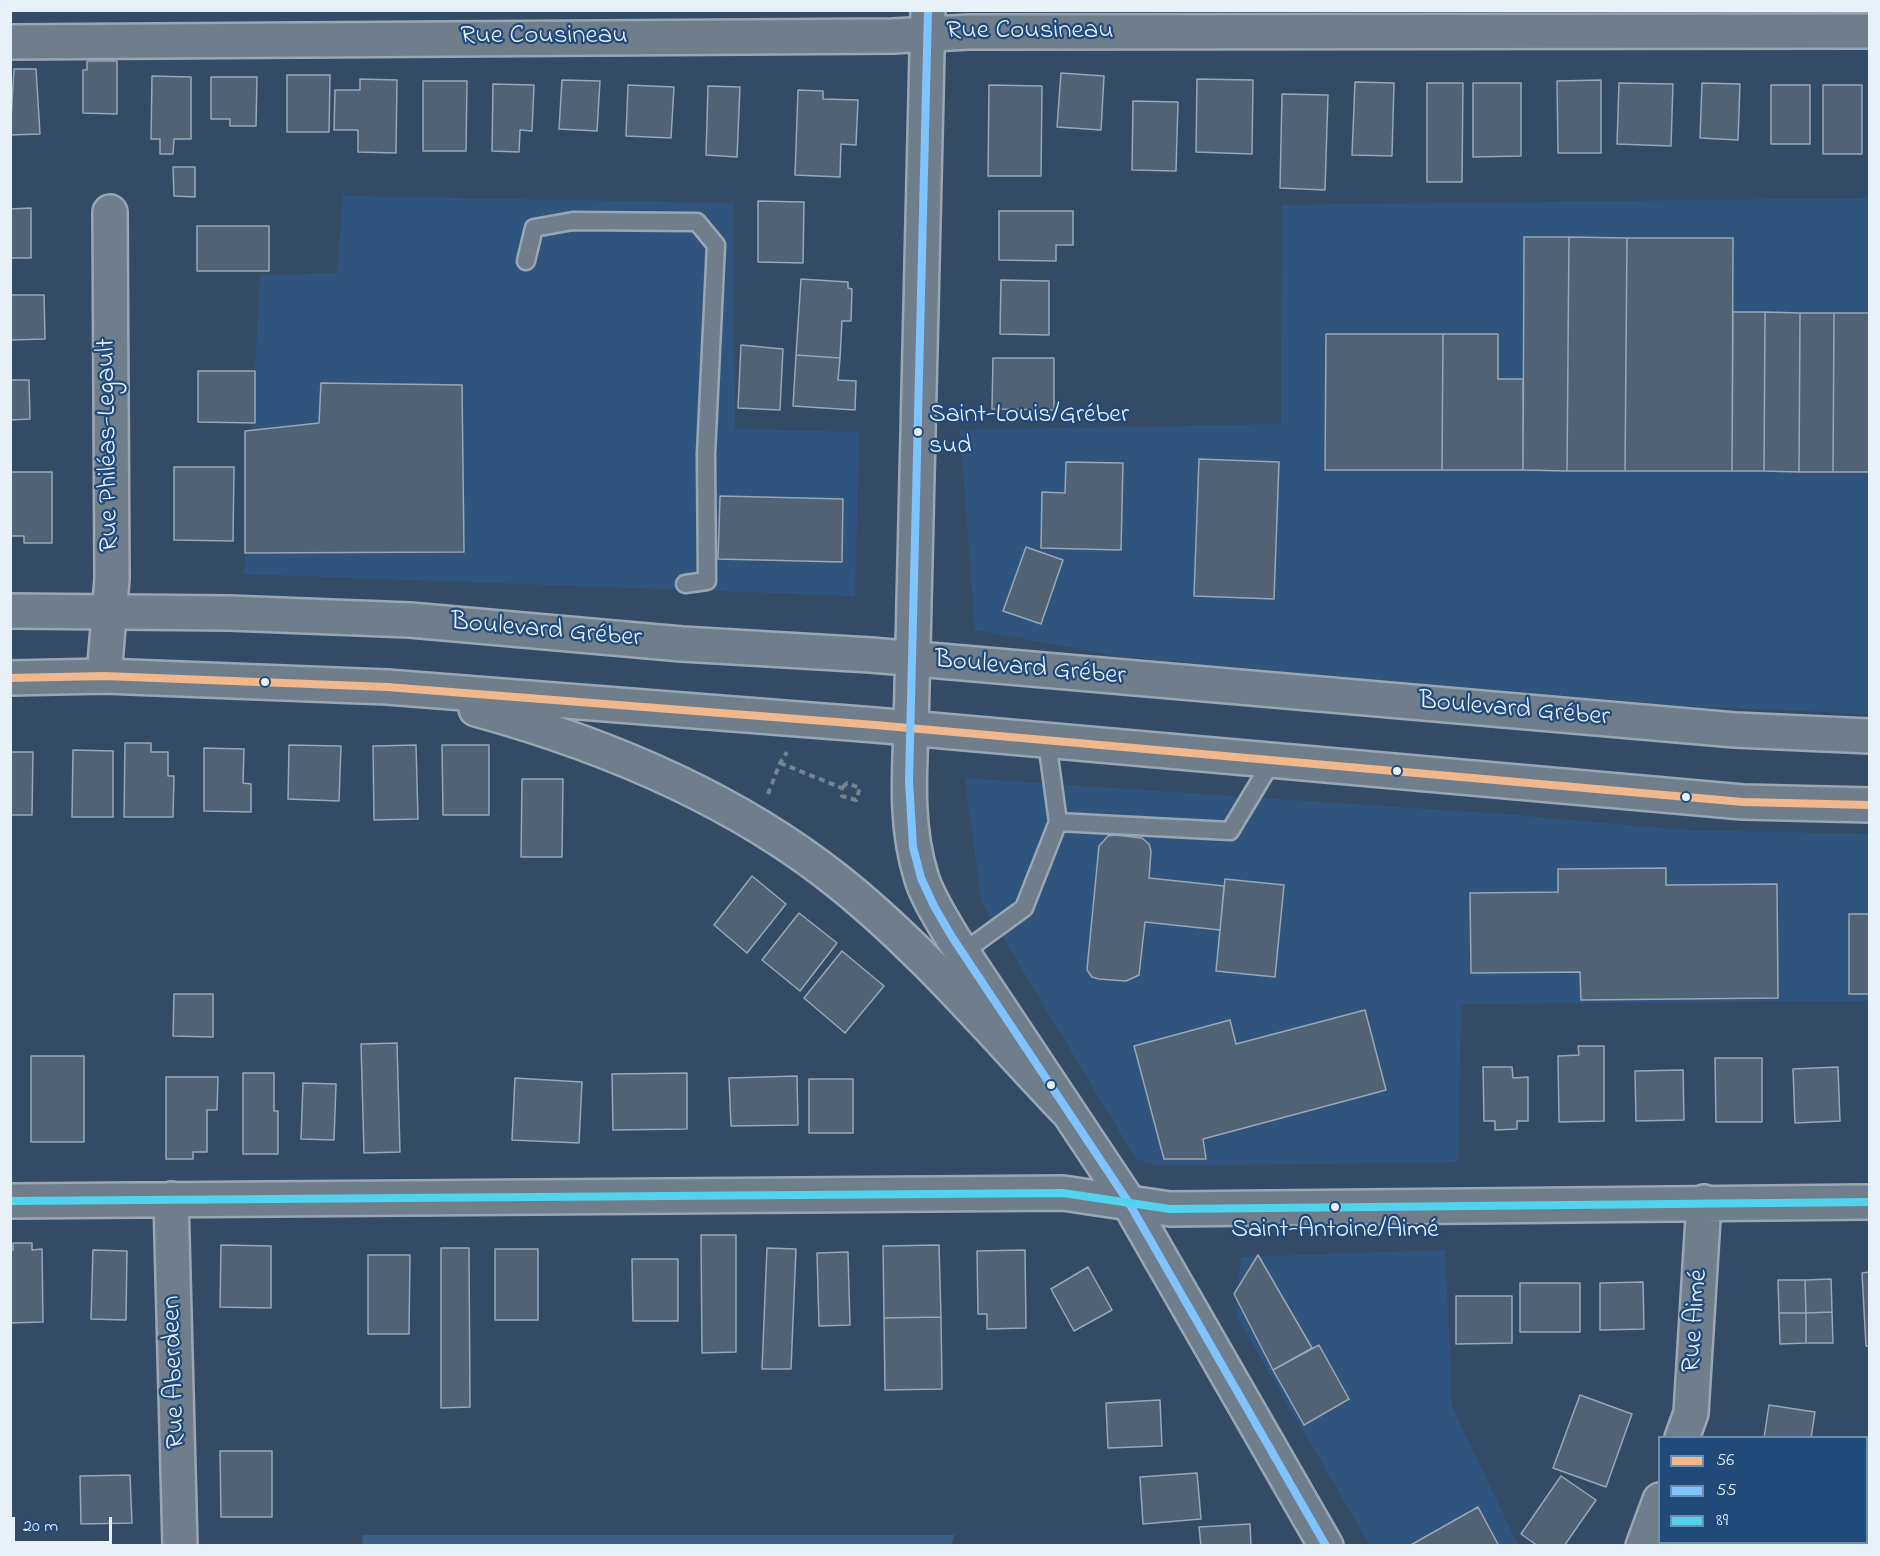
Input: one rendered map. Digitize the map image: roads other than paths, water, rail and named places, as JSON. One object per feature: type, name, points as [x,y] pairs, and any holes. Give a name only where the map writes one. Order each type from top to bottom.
[{"type":"street","name":"Rue Cousineau","points":[[10,42],[882,36],[928,22],[1869,31]]},
{"type":"street","points":[[928,22],[909,781],[913,847],[921,878],[962,953],[1130,1203],[1326,1545]]},
{"type":"street","name":"Rue Philéas-Legault","points":[[104,676],[112,579],[110,212]]},
{"type":"street","name":"Boulevard Gréber","points":[[10,611],[109,610],[410,620],[1724,729],[1869,736]]},
{"type":"street","points":[[10,678],[104,676],[387,687],[1743,802],[1869,806]]},
{"type":"street","points":[[387,687],[543,728],[692,789],[756,826],[834,878],[871,909],[918,954],[1066,1110]]},
{"type":"street","points":[[10,1201],[1063,1193],[1170,1209],[1869,1202]]},
{"type":"street","name":"Rue Aberdeen","points":[[171,1199],[180,1545]]},
{"type":"street","name":"Rue Aimé","points":[[1682,1436],[1691,1413],[1704,1202]]},
{"type":"street","points":[[1643,1545],[1658,1503]]},
{"type":"lane","points":[[526,261],[534,228],[573,221],[698,222],[716,245],[706,454],[707,581],[685,584]]},
{"type":"lane","points":[[962,953],[1024,909],[1058,822],[1047,742]]},
{"type":"lane","points":[[1058,822],[1230,831],[1272,761]]},
{"type":"place","name":"Saint-Louis/Gréber sud","points":[[918,432]]},
{"type":"place","name":"Saint-Antoine/Aimé","points":[[1335,1207]]}]
